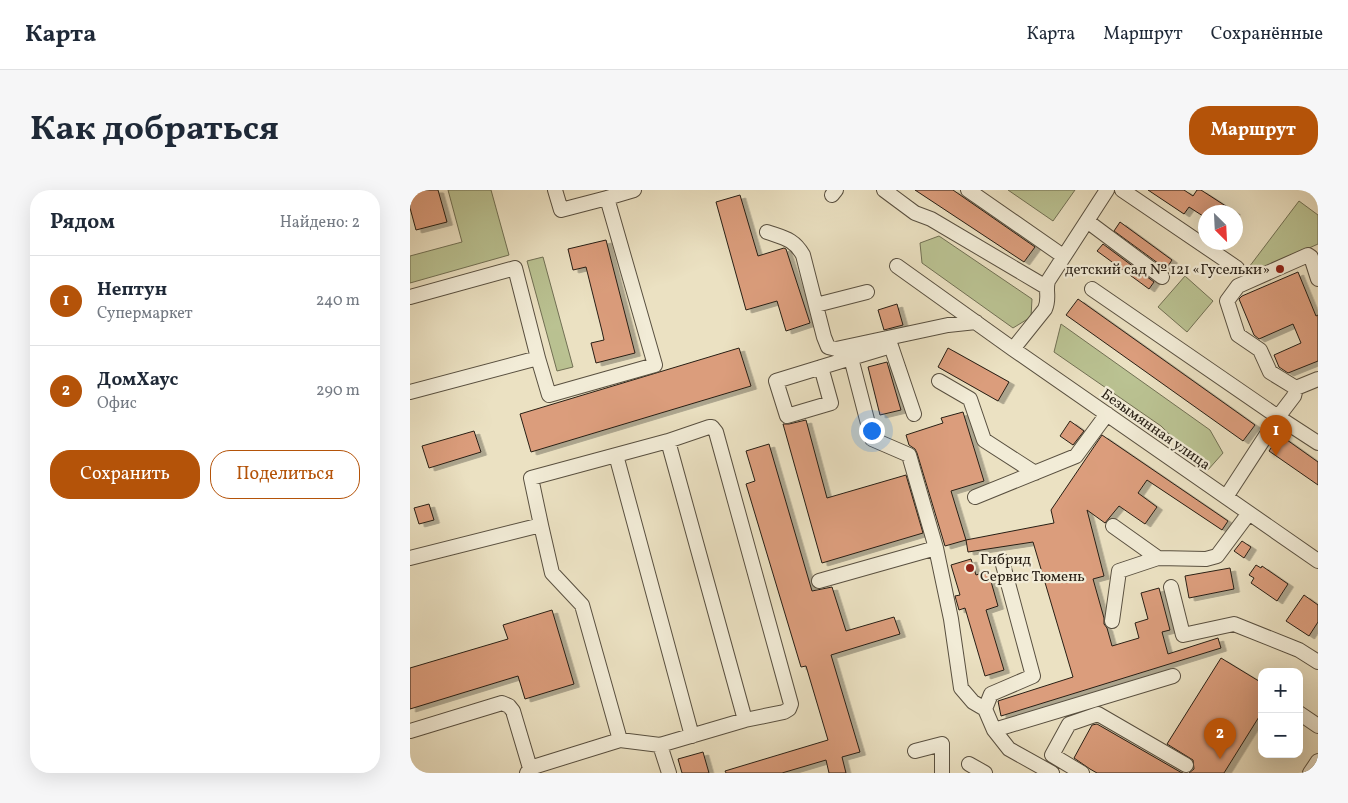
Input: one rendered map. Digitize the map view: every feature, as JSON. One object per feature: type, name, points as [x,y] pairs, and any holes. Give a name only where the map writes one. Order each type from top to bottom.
[{"type":"street","points":[[555,190],[561,210],[634,190]]},
{"type":"street","points":[[884,190],[915,213],[932,219],[1046,287],[1048,302],[1045,309],[1013,349]]},
{"type":"street","points":[[968,190],[1064,256]]},
{"type":"street","points":[[1046,287],[1107,190]]},
{"type":"street","points":[[1122,190],[1237,268]]},
{"type":"street","points":[[410,297],[515,268],[549,394],[655,365],[608,198]]},
{"type":"street","points":[[1088,221],[1162,277]]},
{"type":"street","points":[[768,232],[793,242],[803,255],[828,347],[836,349],[948,325],[976,322]]},
{"type":"street","points":[[1296,388],[1270,372],[1260,350],[1238,334],[1227,302],[1238,286],[1308,255],[1311,257],[1318,279]]},
{"type":"street","name":"Безымянная улица","points":[[896,266],[1318,561]]},
{"type":"street","points":[[1092,289],[1318,443]]},
{"type":"street","points":[[816,306],[867,292]]},
{"type":"street","points":[[821,368],[891,346],[914,414]]},
{"type":"street","points":[[410,392],[538,358]]},
{"type":"street","points":[[851,358],[872,439],[909,455],[936,548],[951,619],[961,688],[973,702],[985,709],[994,730],[1009,749],[1052,773]]},
{"type":"street","points":[[1296,388],[1318,379]]},
{"type":"street","points":[[939,381],[970,399],[984,440],[1035,473]]},
{"type":"street","points":[[1226,497],[1278,417],[1294,396],[1296,388]]},
{"type":"street","points":[[975,497],[1076,456],[1107,414]]},
{"type":"street","points":[[410,731],[502,703],[509,706],[513,711],[528,770],[620,740],[660,744],[745,720],[784,712],[789,709],[791,704],[716,432],[712,427],[668,441],[530,478],[552,573],[582,605],[620,740]]},
{"type":"street","points":[[668,441],[745,720]]},
{"type":"street","points":[[616,455],[692,736]]},
{"type":"street","points":[[1112,622],[1119,571],[1158,558],[1211,558],[1220,551],[1249,513]]},
{"type":"street","points":[[410,558],[541,525]]},
{"type":"street","points":[[1113,526],[1158,558]]},
{"type":"street","points":[[819,581],[936,548]]},
{"type":"street","points":[[985,709],[991,694],[1033,676],[1002,561]]},
{"type":"street","points":[[1171,587],[1182,635],[1234,624],[1299,650],[1318,662]]},
{"type":"street","points":[[994,730],[1173,676]]},
{"type":"street","points":[[1082,773],[1052,755],[1069,724],[1098,714],[1186,766]]},
{"type":"street","points":[[1303,716],[1318,726]]},
{"type":"street","points":[[660,744],[669,773]]},
{"type":"street","points":[[915,751],[942,744],[942,773]]},
{"type":"street","points":[[1310,773],[1318,761]]},
{"type":"street","points":[[970,764],[985,773]]},
{"type":"green space","points":[[448,190],[491,190],[509,255],[410,283],[410,256],[462,242]]},
{"type":"green space","points":[[1008,190],[1075,190],[1053,221]]},
{"type":"green space","points":[[1299,201],[1318,215],[1318,244],[1240,279]]},
{"type":"green space","points":[[939,236],[1032,299],[1031,317],[1013,328],[922,263],[920,243]]},
{"type":"green space","points":[[543,257],[573,367],[557,371],[527,261]]},
{"type":"green space","points":[[1185,276],[1213,301],[1187,332],[1158,307]]},
{"type":"green space","points":[[1061,324],[1210,430],[1223,453],[1207,471],[1161,426],[1054,352]]},
{"type":"building","points":[[410,190],[438,190],[447,222],[416,230],[410,208]]},
{"type":"building","points":[[915,190],[953,190],[1035,247],[1024,262]]},
{"type":"building","points":[[1148,190],[1184,190],[1193,196],[1197,190],[1201,190],[1224,205],[1198,205],[1198,213],[1189,207],[1184,214]]},
{"type":"building","points":[[740,195],[758,256],[786,249],[810,323],[786,331],[777,301],[746,310],[716,202]]},
{"type":"building","points":[[1120,222],[1172,260],[1166,269],[1114,231]]},
{"type":"building","points":[[606,240],[635,353],[596,363],[591,343],[604,340],[602,331],[586,267],[573,270],[568,249]]},
{"type":"building","points":[[1103,244],[1154,282],[1149,289],[1097,251]]},
{"type":"building","points":[[1298,272],[1316,316],[1318,315],[1318,361],[1288,373],[1279,367],[1274,355],[1301,343],[1293,324],[1259,339],[1254,335],[1239,299]]},
{"type":"building","points":[[1078,299],[1255,425],[1243,441],[1066,315]]},
{"type":"building","points":[[897,304],[903,325],[884,330],[878,310]]},
{"type":"building","points":[[739,348],[751,386],[531,452],[520,414]]},
{"type":"building","points":[[948,348],[1009,382],[998,401],[938,367]]},
{"type":"building","points":[[887,362],[901,410],[880,415],[868,367]]},
{"type":"building","points":[[963,412],[984,481],[951,491],[966,540],[945,546],[917,453],[909,445],[906,435],[943,423],[941,418]]},
{"type":"building","points":[[806,420],[827,498],[906,475],[923,533],[822,563],[783,424]]},
{"type":"building","points":[[1070,421],[1084,431],[1073,445],[1060,436]]},
{"type":"building","points":[[474,431],[481,452],[429,468],[422,446]]},
{"type":"building","points":[[1102,435],[1228,521],[1222,530],[1147,480],[1138,493],[1157,507],[1145,524],[1119,506],[1105,523],[1087,510],[1104,576],[1093,579],[1104,624],[1112,646],[1139,638],[1135,623],[1148,619],[1141,593],[1159,588],[1170,630],[1162,632],[1168,654],[1218,638],[1221,648],[1001,716],[998,701],[1073,677],[1033,542],[968,552],[966,540],[1054,523],[1051,510]]},
{"type":"building","points":[[1280,435],[1318,462],[1318,485],[1269,451]]},
{"type":"building","points":[[769,444],[812,591],[832,587],[846,631],[894,617],[900,634],[831,655],[860,752],[842,757],[846,773],[829,773],[826,760],[782,773],[726,773],[725,771],[828,740],[806,666],[801,667],[746,484],[755,481],[746,451]]},
{"type":"building","points":[[429,504],[434,520],[419,524],[414,508]]},
{"type":"building","points":[[1242,541],[1251,547],[1244,558],[1234,551]]},
{"type":"building","points":[[971,559],[976,575],[988,571],[998,606],[986,610],[1004,670],[985,676],[965,608],[959,610],[955,596],[960,595],[951,565]]},
{"type":"building","points":[[1256,565],[1261,568],[1262,566],[1288,584],[1277,601],[1251,583],[1254,578],[1249,575]]},
{"type":"building","points":[[1230,568],[1234,589],[1189,598],[1185,576]]},
{"type":"building","points":[[1304,595],[1318,605],[1318,622],[1309,636],[1286,621]]},
{"type":"building","points":[[552,610],[574,684],[525,699],[518,676],[410,709],[410,668],[508,639],[503,625]]},
{"type":"building","points":[[1221,658],[1258,681],[1258,718],[1224,773],[1189,773],[1194,769],[1193,760],[1167,744]]},
{"type":"building","points":[[1097,724],[1182,773],[1097,773],[1090,769],[1074,758],[1092,725]]},
{"type":"building","points":[[703,752],[709,773],[682,773],[678,759]]},
{"type":"place","name":"детский сад № 121 «Гусельки»","points":[[1280,269]]},
{"type":"place","name":"Нептун","points":[[1276,456]]},
{"type":"place","name":"Гибрид Сервис Тюмень","points":[[970,568]]},
{"type":"place","name":"ДомХаус","points":[[1220,759]]}]
